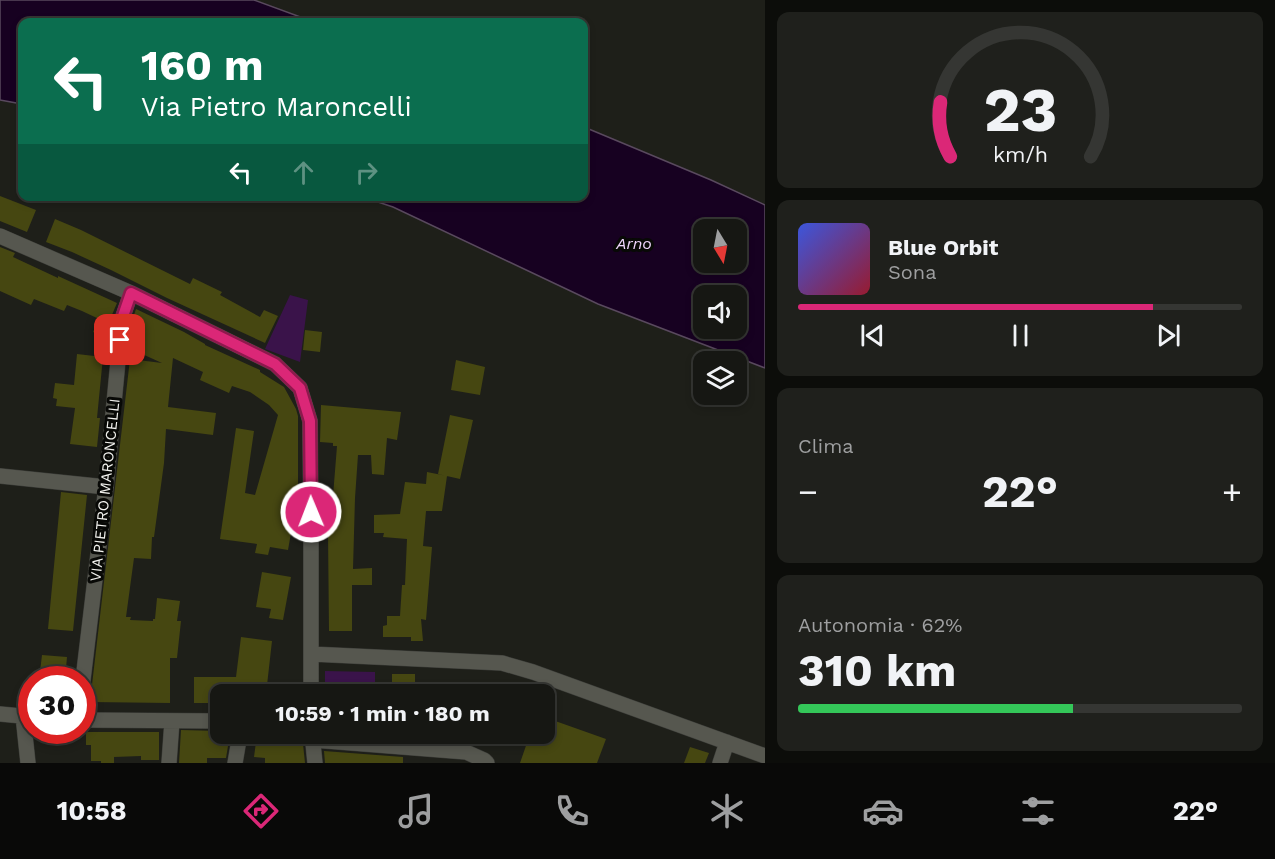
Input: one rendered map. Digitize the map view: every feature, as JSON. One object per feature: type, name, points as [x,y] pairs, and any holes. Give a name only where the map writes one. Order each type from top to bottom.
[{"type":"street","points":[[0,236],[131,293],[275,364],[300,388],[310,421],[311,684]]},
{"type":"street","name":"VIA PIETRO MARONCELLI","points":[[85,666],[106,486],[122,319],[131,293]]},
{"type":"street","points":[[0,476],[106,486]]},
{"type":"street","points":[[310,654],[502,663],[533,672],[765,756]]},
{"type":"street","points":[[0,714],[18,716]]},
{"type":"street","points":[[96,720],[210,720]]},
{"type":"street","points":[[169,763],[172,721]]},
{"type":"street","points":[[720,763],[728,742]]},
{"type":"street","points":[[28,744],[28,763]]},
{"type":"street","points":[[236,763],[239,744]]},
{"type":"street","points":[[313,744],[315,763]]},
{"type":"street","points":[[384,744],[466,752],[488,763]]},
{"type":"shaded area","points":[[290,295],[308,300],[300,362],[265,349]]},
{"type":"shaded area","points":[[325,671],[375,672],[375,684],[325,684]]},
{"type":"water","points":[[0,0],[254,0],[303,18],[18,18],[18,103],[0,100]]},
{"type":"water","name":"Arno","points":[[588,129],[765,205],[765,368],[747,361],[747,351],[721,351],[598,304],[393,207],[375,201],[588,201]]},
{"type":"building","points":[[0,196],[36,210],[27,232],[0,221]]},
{"type":"building","points":[[55,219],[190,284],[193,278],[222,292],[220,295],[260,317],[264,310],[278,316],[265,343],[72,252],[46,242]]},
{"type":"building","points":[[0,247],[15,253],[13,257],[117,303],[103,336],[93,332],[99,319],[82,311],[67,305],[64,311],[34,299],[31,305],[0,291]]},
{"type":"building","points":[[136,309],[184,332],[205,345],[260,370],[284,387],[298,416],[298,516],[294,516],[288,550],[270,547],[268,555],[255,553],[257,544],[220,539],[236,428],[254,431],[245,493],[255,495],[278,415],[269,405],[250,392],[232,386],[229,393],[200,380],[203,372],[173,358],[168,407],[216,413],[213,435],[166,429],[164,463],[154,537],[152,537],[151,559],[134,558],[126,617],[131,617],[130,620],[153,621],[157,598],[180,601],[177,621],[181,621],[177,658],[170,658],[170,703],[96,702],[94,666],[130,359],[162,363],[131,349],[132,321]]},
{"type":"building","points":[[305,330],[322,332],[320,352],[303,350]]},
{"type":"building","points":[[77,354],[103,357],[97,418],[100,418],[97,447],[70,444],[75,408],[56,406],[57,399],[53,398],[55,383],[74,385]]},
{"type":"building","points":[[456,360],[485,367],[480,395],[451,390]]},
{"type":"building","points":[[321,405],[401,412],[397,440],[387,438],[384,475],[372,474],[371,455],[358,455],[353,569],[372,568],[372,585],[352,585],[352,631],[329,631],[328,533],[330,533],[331,496],[333,496],[337,446],[333,446],[333,443],[320,442]]},
{"type":"building","points":[[450,415],[473,420],[460,479],[438,474]]},
{"type":"building","points":[[427,472],[447,476],[442,511],[426,511],[423,546],[432,547],[426,620],[421,619],[423,641],[411,641],[411,637],[383,637],[383,626],[387,625],[387,616],[400,616],[402,585],[405,585],[407,539],[383,537],[384,533],[374,533],[374,515],[400,514],[405,482],[426,484]]},
{"type":"building","points":[[61,492],[87,495],[73,631],[48,629]]},
{"type":"building","points":[[262,572],[291,577],[283,620],[269,618],[271,609],[256,607]]},
{"type":"building","points":[[241,637],[272,641],[267,684],[210,684],[210,703],[194,703],[194,677],[236,677]]},
{"type":"building","points":[[42,655],[67,657],[66,666],[41,666]]},
{"type":"building","points":[[392,674],[415,674],[415,684],[392,684]]},
{"type":"building","points":[[555,721],[606,739],[597,763],[520,763],[527,744],[555,744]]},
{"type":"building","points":[[181,730],[210,731],[210,744],[228,744],[226,758],[207,758],[207,763],[179,763]]},
{"type":"building","points":[[96,732],[159,732],[159,760],[141,760],[141,756],[114,757],[114,763],[91,761],[91,745],[86,745],[96,744]]},
{"type":"building","points":[[256,744],[303,744],[305,763],[265,763],[265,758],[254,757]]},
{"type":"building","points":[[690,747],[709,753],[705,763],[684,763]]},
{"type":"building","points":[[324,751],[403,757],[403,763],[325,763]]},
{"type":"route","points":[[120,340],[122,319],[131,293],[275,364],[300,388],[310,421],[311,512]]}]
